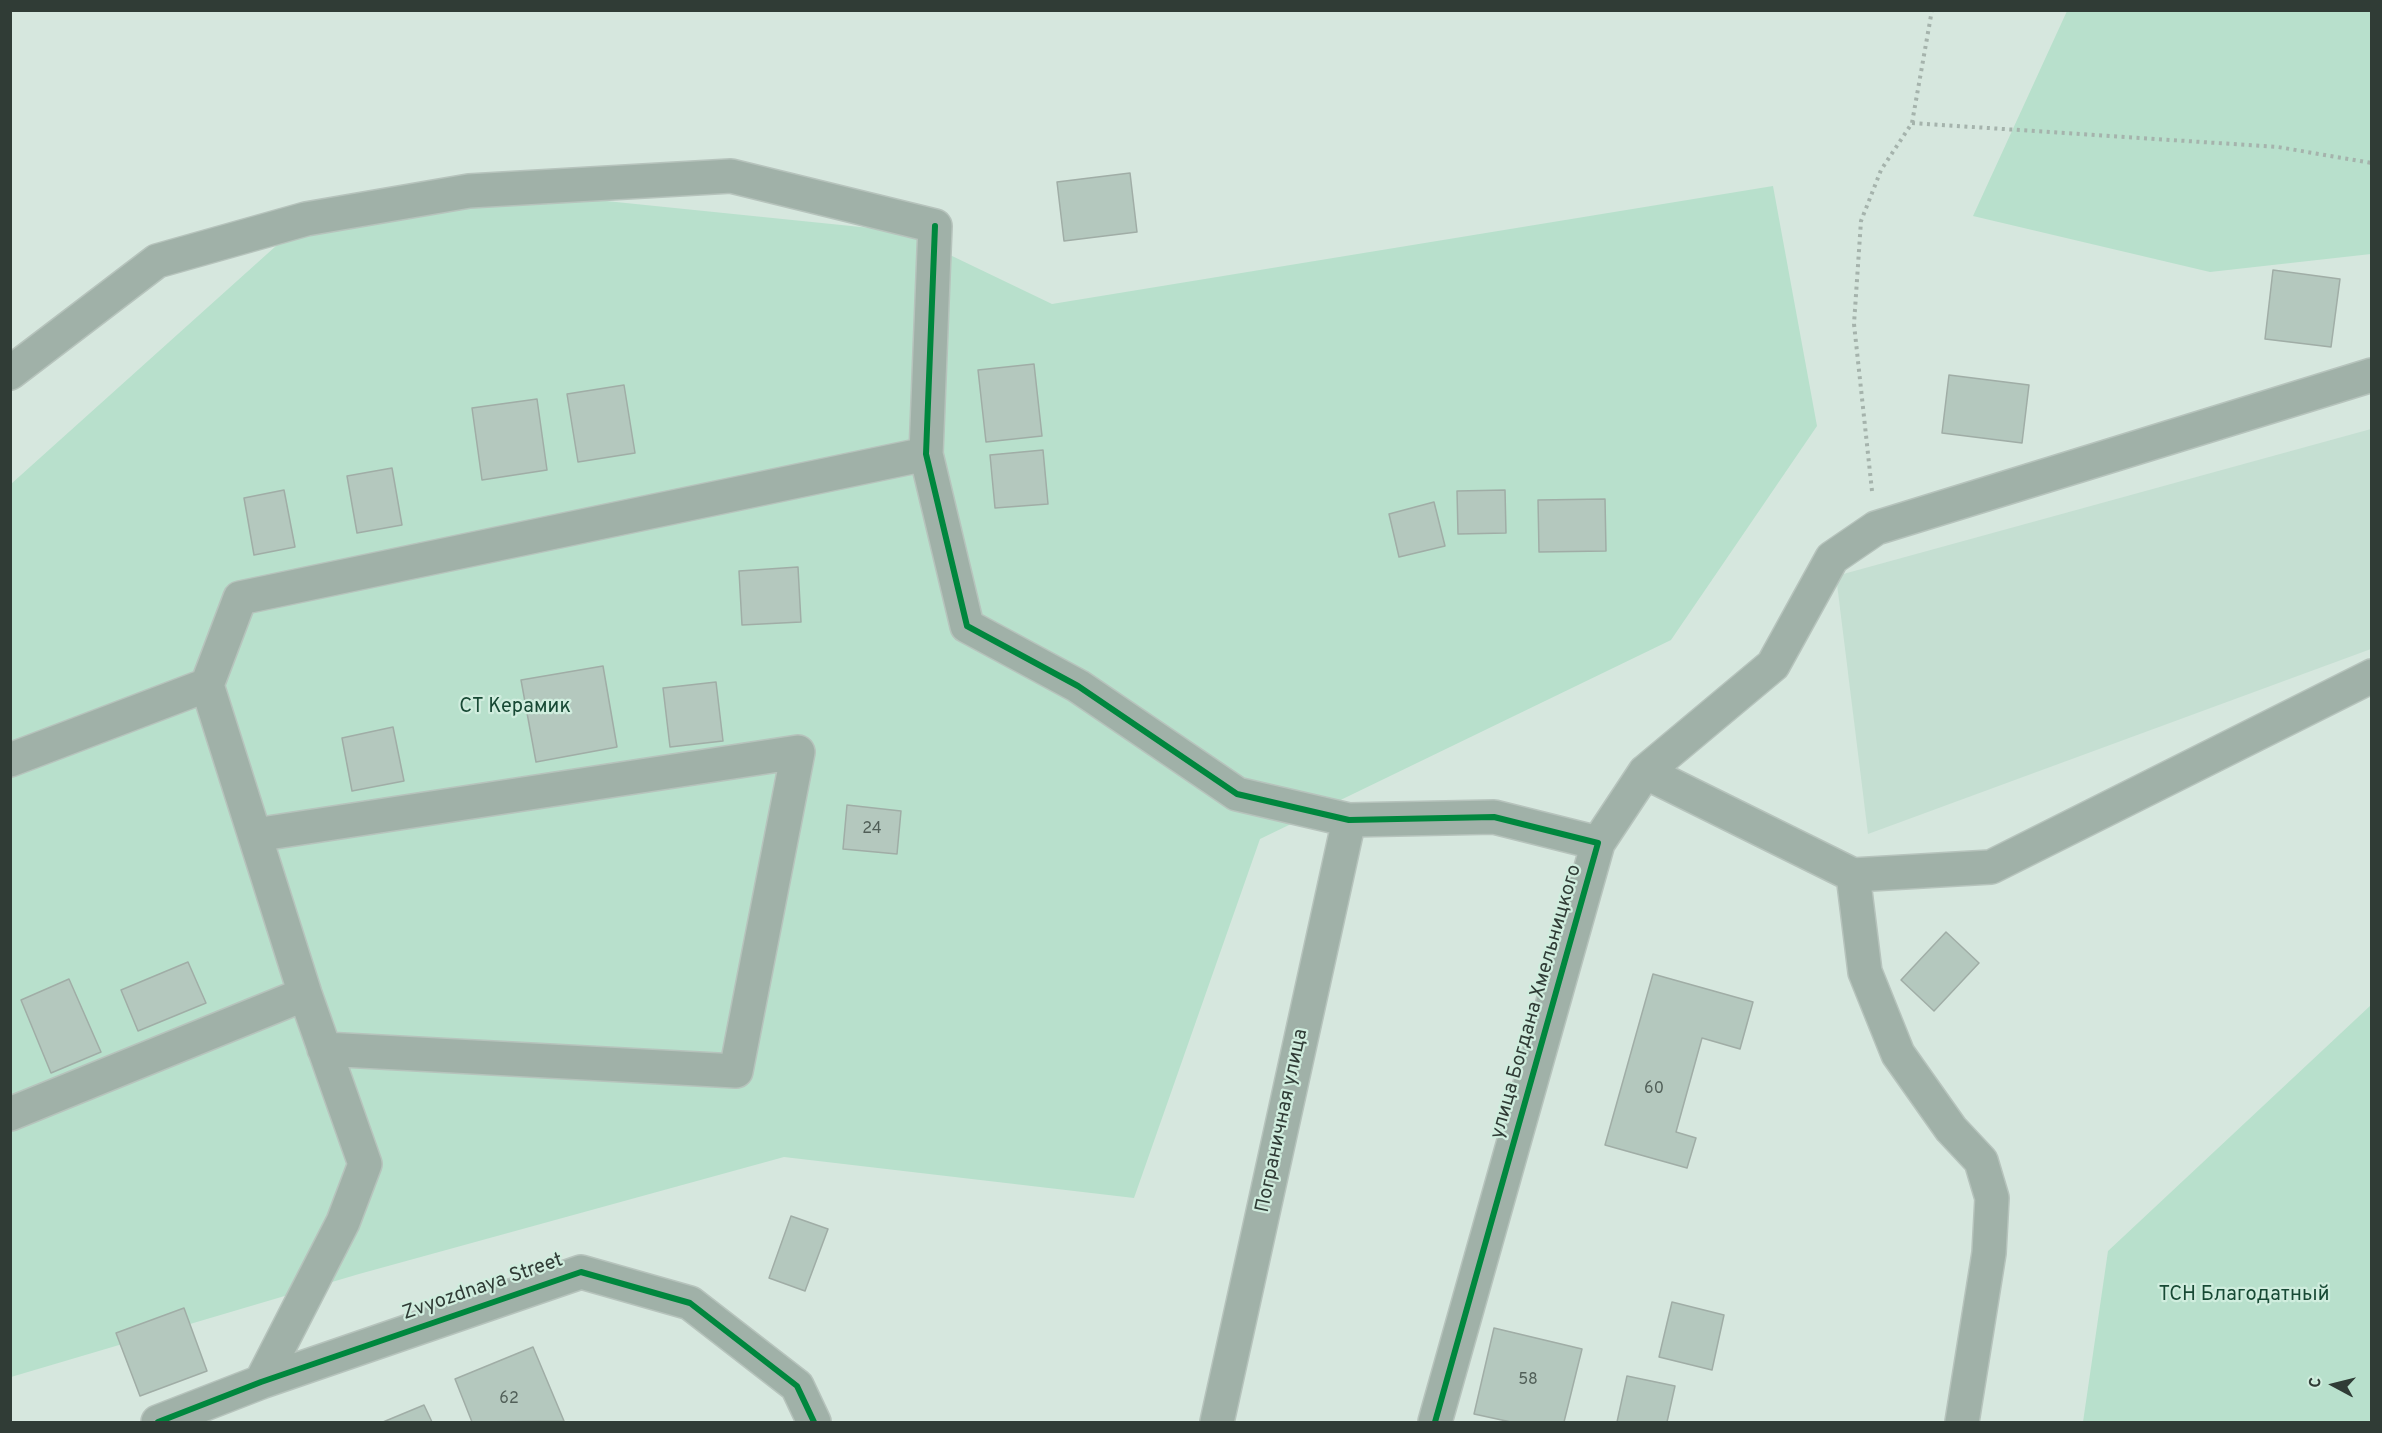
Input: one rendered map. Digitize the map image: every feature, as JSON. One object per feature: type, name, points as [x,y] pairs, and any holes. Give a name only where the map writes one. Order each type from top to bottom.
[{"type":"street","name":"улица Богдана Хмельницкого","points":[[10,373],[157,261],[306,219],[469,191],[731,176],[935,226],[926,454],[967,626],[1078,686],[1237,794],[1348,820],[1494,817],[1598,843],[1435,1422]]},
{"type":"street","points":[[1598,843],[1645,772],[1773,665],[1832,558],[1876,528],[2372,375]]},
{"type":"street","points":[[261,1382],[343,1222],[365,1164],[304,994],[207,685],[240,598],[926,454]]},
{"type":"street","points":[[1645,772],[1853,875],[1991,867],[2372,676]]},
{"type":"street","points":[[10,760],[207,685]]},
{"type":"street","points":[[255,835],[798,752],[736,1071],[324,1049]]},
{"type":"street","name":"Пограничная улица","points":[[1216,1422],[1348,820]]},
{"type":"street","points":[[1853,875],[1864,972],[1898,1054],[1952,1129],[1981,1161],[1992,1198],[1989,1253],[1962,1422]]},
{"type":"street","points":[[10,1114],[304,994]]},
{"type":"street","name":"Zvyozdnaya Street","points":[[158,1422],[261,1382],[581,1272],[690,1303],[797,1386],[814,1422]]},
{"type":"path","points":[[1876,528],[1854,324],[1861,221],[1881,170],[1912,123],[1932,10]]},
{"type":"path","points":[[1912,123],[2278,147],[2372,163]]},
{"type":"shaded area","points":[[2371,429],[2371,649],[1868,834],[1836,576]]},
{"type":"green space","points":[[2067,11],[2371,11],[2371,254],[2210,272],[1973,216]]},
{"type":"green space","name":"СТ Керамик","points":[[1773,186],[1817,426],[1671,640],[1260,839],[1134,1198],[784,1157],[359,1274],[11,1377],[11,484],[306,219],[567,197],[900,231],[1052,304]]},
{"type":"green space","name":"ТСН Благодатный","points":[[2371,1005],[2371,1422],[2083,1422],[2108,1251]]},
{"type":"building","points":[[1130,173],[1137,232],[1064,241],[1057,182]]},
{"type":"building","points":[[2273,270],[2340,279],[2331,347],[2265,339]]},
{"type":"building","points":[[1034,364],[1042,436],[986,442],[978,370]]},
{"type":"building","points":[[1949,375],[2029,385],[2022,443],[1942,433]]},
{"type":"building","points":[[624,385],[635,453],[578,462],[567,394]]},
{"type":"building","points":[[537,399],[547,470],[482,480],[472,408]]},
{"type":"building","points":[[1043,450],[1048,504],[995,508],[990,455]]},
{"type":"building","points":[[392,468],[402,525],[357,533],[347,476]]},
{"type":"building","points":[[284,490],[295,547],[254,555],[244,498]]},
{"type":"building","points":[[1505,490],[1506,533],[1458,534],[1457,491]]},
{"type":"building","points":[[1605,499],[1606,551],[1539,552],[1538,500]]},
{"type":"building","points":[[1434,502],[1445,546],[1399,557],[1389,514]]},
{"type":"building","points":[[798,567],[801,622],[742,625],[739,571]]},
{"type":"building","points":[[603,666],[617,747],[536,762],[521,680]]},
{"type":"building","points":[[716,682],[723,741],[670,747],[663,688]]},
{"type":"building","points":[[393,727],[404,781],[352,791],[342,738]]},
{"type":"building","points":[[847,805],[901,811],[897,854],[843,849]]},
{"type":"building","points":[[1946,932],[1979,963],[1934,1011],[1901,980]]},
{"type":"building","points":[[188,962],[206,1003],[138,1031],[121,990]]},
{"type":"building","points":[[1653,974],[1753,1002],[1740,1049],[1702,1038],[1676,1132],[1696,1138],[1687,1168],[1605,1145]]},
{"type":"building","points":[[69,979],[101,1052],[51,1073],[21,1000]]},
{"type":"building","points":[[791,1216],[828,1229],[805,1291],[769,1278]]},
{"type":"building","points":[[1672,1302],[1724,1315],[1712,1370],[1659,1357]]},
{"type":"building","points":[[184,1308],[207,1371],[140,1396],[116,1333]]},
{"type":"building","points":[[1494,1328],[1582,1349],[1564,1422],[1511,1422],[1474,1414]]},
{"type":"building","points":[[533,1347],[564,1421],[472,1422],[455,1379]]},
{"type":"building","points":[[1627,1376],[1675,1386],[1667,1422],[1617,1422]]},
{"type":"building","points":[[424,1405],[432,1422],[383,1422]]},
{"type":"cycle path","points":[[935,226],[926,454],[967,626],[1078,686],[1237,794],[1349,820],[1494,817],[1598,843],[1435,1422]]},
{"type":"cycle path","points":[[158,1422],[261,1382],[581,1272],[690,1303],[797,1386],[814,1422]]}]
